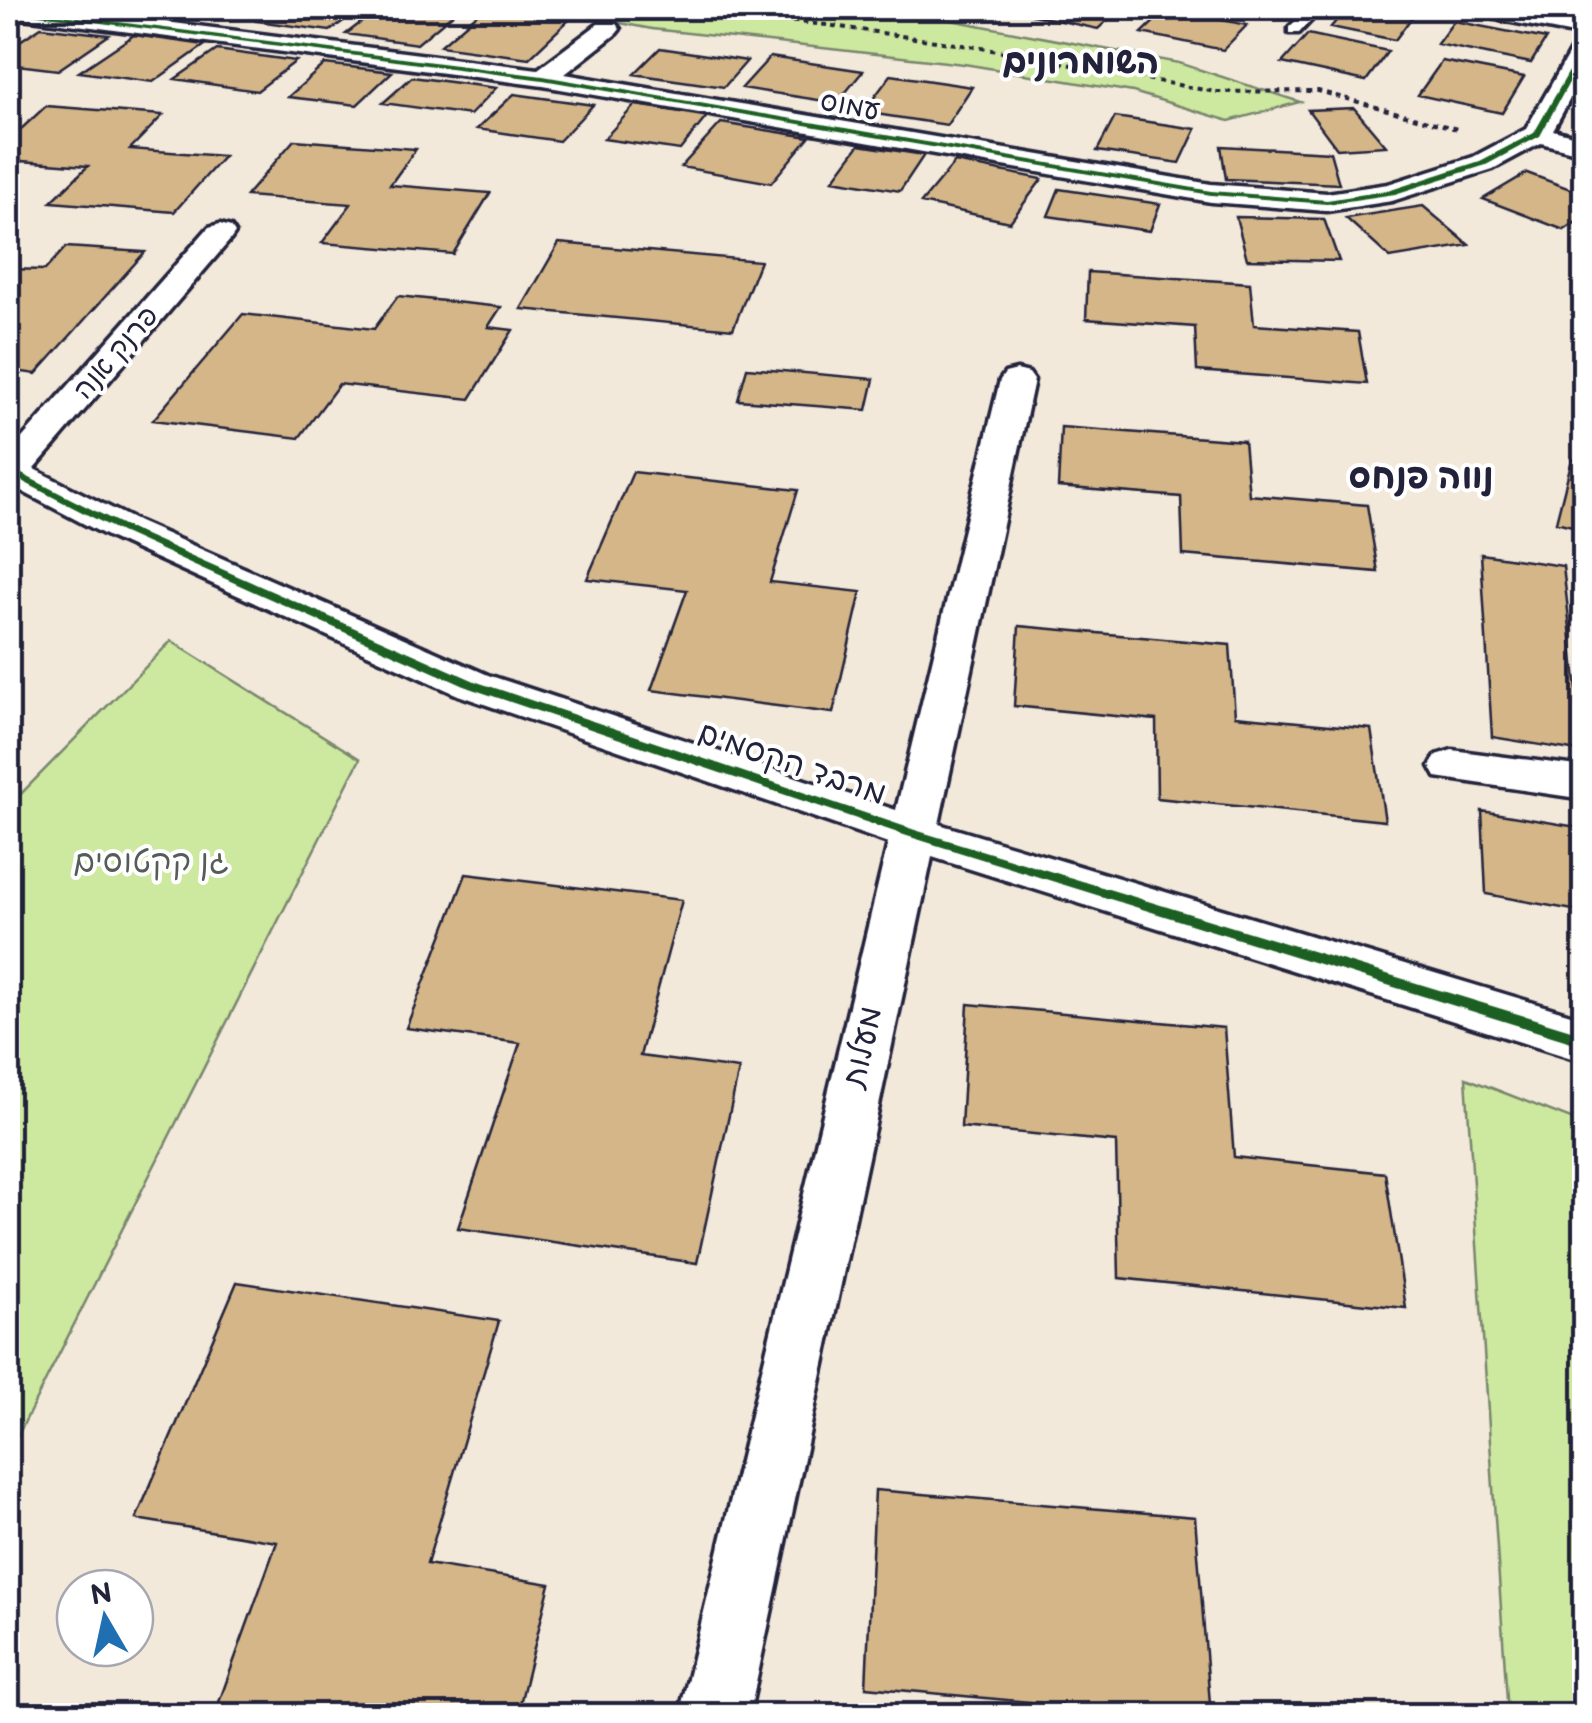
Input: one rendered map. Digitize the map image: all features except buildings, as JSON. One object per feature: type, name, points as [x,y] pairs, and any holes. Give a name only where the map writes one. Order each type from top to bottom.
[{"type":"street","points":[[1475,8],[1584,29]]},
{"type":"street","name":"עמוס","points":[[8,9],[50,10],[543,78],[1211,194],[1327,202],[1392,192],[1483,163],[1527,140]]},
{"type":"street","points":[[543,78],[608,28]]},
{"type":"street","points":[[1584,50],[1527,140],[1584,146]]},
{"type":"street","name":"פרנק אנה","points":[[9,472],[220,232]]},
{"type":"street","name":"מעלות","points":[[714,1716],[911,833],[1017,380]]},
{"type":"street","name":"מרבד הקסמים","points":[[9,472],[125,530],[473,684],[911,833],[1584,1040]]},
{"type":"street","points":[[1452,766],[1584,783]]},
{"type":"lane","points":[[1294,30],[1316,8]]},
{"type":"path","points":[[663,8],[976,47],[1216,92],[1318,92],[1527,140]]},
{"type":"path","points":[[788,22],[806,8]]},
{"type":"green space","points":[[540,8],[887,8],[1179,63],[1300,102],[1229,121],[1133,92],[964,64],[652,29]]},
{"type":"green space","name":"גן קקטוסים","points":[[171,641],[360,759],[8,1455],[8,807]]},
{"type":"green space","points":[[1466,1078],[1584,1124],[1584,1715],[1508,1715]]},
{"type":"cycle path","points":[[8,9],[543,78],[1211,193],[1327,202],[1392,192],[1483,163],[1537,134],[1584,50]]},
{"type":"cycle path","points":[[8,470],[125,530],[473,685],[911,833],[1584,1040]]},
{"type":"district","name":"השומרונים","points":[[1081,62]]},
{"type":"district","name":"נווה פנחס","points":[[1421,477]]}]
